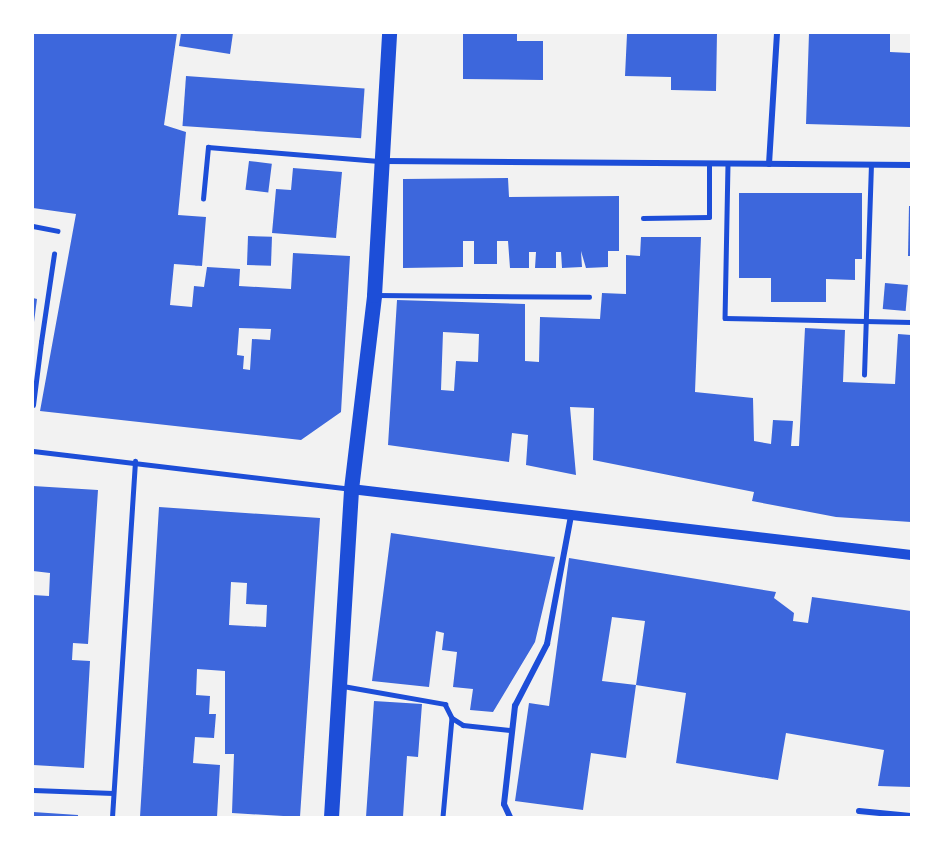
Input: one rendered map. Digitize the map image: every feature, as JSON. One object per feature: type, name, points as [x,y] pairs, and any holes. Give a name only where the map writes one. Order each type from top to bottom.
[{"type":"main road","points":[[331,817],[351,489],[374,296],[384,161],[389,33]]},
{"type":"street","points":[[769,164],[777,33]]},
{"type":"street","points":[[384,161],[911,165]]},
{"type":"street","points":[[33,405],[41,342]]},
{"type":"street","points":[[33,451],[135,461],[571,516],[911,555]]},
{"type":"street","points":[[112,817],[135,461]]},
{"type":"street","points":[[510,817],[504,804],[510,730],[515,706],[547,644],[571,516]]},
{"type":"street","points":[[33,790],[113,793]]},
{"type":"street","points":[[859,812],[911,817]]},
{"type":"lane","points":[[203,199],[207,147],[384,161]]},
{"type":"lane","points":[[644,218],[710,217],[709,164]]},
{"type":"lane","points":[[728,164],[725,318],[911,322]]},
{"type":"lane","points":[[864,375],[871,165]]},
{"type":"lane","points":[[33,226],[58,231]]},
{"type":"lane","points":[[41,342],[54,254]]},
{"type":"lane","points":[[374,296],[589,297]]},
{"type":"lane","points":[[340,686],[433,698],[446,704],[453,718],[463,725],[510,730]]},
{"type":"lane","points":[[442,817],[453,718]]},
{"type":"building","points":[[33,33],[177,33],[164,125],[186,132],[178,215],[206,217],[202,266],[174,264],[170,305],[192,307],[194,286],[204,287],[207,267],[240,269],[239,286],[291,289],[293,253],[350,256],[341,412],[301,440],[40,411],[76,214],[33,208]],"holes":[[[239,328],[271,329],[270,340],[252,339],[250,370],[243,369],[244,356],[237,355]]]},
{"type":"building","points":[[181,33],[233,33],[230,54],[179,46]]},
{"type":"building","points":[[463,33],[517,33],[517,41],[543,41],[543,80],[463,79]]},
{"type":"building","points":[[717,33],[716,91],[671,90],[671,77],[625,76],[627,34]]},
{"type":"building","points":[[809,33],[890,33],[890,52],[911,53],[911,127],[806,124]]},
{"type":"building","points":[[186,76],[365,88],[361,138],[183,126]]},
{"type":"building","points":[[249,161],[272,164],[268,193],[245,190]]},
{"type":"building","points":[[293,168],[342,172],[336,238],[272,233],[276,189],[291,190]]},
{"type":"building","points":[[508,178],[509,197],[619,196],[619,251],[608,251],[608,267],[586,268],[581,251],[582,267],[562,268],[561,252],[556,252],[556,268],[535,268],[536,252],[529,252],[529,268],[510,268],[508,241],[497,241],[497,264],[474,264],[474,241],[463,241],[463,267],[403,268],[403,179]]},
{"type":"building","points":[[739,193],[862,193],[862,259],[855,259],[855,280],[826,279],[826,302],[771,302],[771,278],[739,278]]},
{"type":"building","points":[[909,206],[911,206],[911,256],[908,256]]},
{"type":"building","points":[[248,236],[272,237],[271,266],[247,265]]},
{"type":"building","points":[[641,237],[701,237],[695,392],[753,398],[754,441],[771,444],[773,420],[793,421],[791,446],[799,446],[805,328],[845,330],[843,382],[895,384],[898,334],[911,335],[911,522],[836,517],[752,501],[754,492],[593,460],[594,408],[570,407],[576,475],[526,465],[528,435],[512,433],[509,462],[388,445],[397,300],[525,304],[525,361],[539,362],[540,317],[600,319],[602,293],[626,294],[626,255],[640,256]],"holes":[[[443,332],[479,334],[478,362],[456,361],[454,391],[441,390]]]},
{"type":"building","points":[[885,283],[908,285],[906,311],[883,309]]},
{"type":"building","points":[[33,298],[37,299],[34,322],[33,322]]},
{"type":"building","points":[[33,486],[98,490],[88,644],[73,643],[72,660],[90,661],[84,768],[33,765],[33,595],[49,596],[50,573],[33,571]]},
{"type":"building","points":[[159,507],[320,518],[300,817],[232,813],[234,754],[225,754],[225,671],[197,669],[196,695],[210,696],[209,714],[216,714],[214,738],[195,737],[193,763],[220,765],[217,817],[140,817]],"holes":[[[231,582],[247,583],[246,604],[267,605],[266,627],[229,625]]]},
{"type":"building","points":[[391,533],[555,557],[535,642],[493,712],[470,710],[473,689],[453,687],[457,652],[442,650],[444,633],[436,631],[429,687],[372,681]]},
{"type":"building","points":[[569,558],[776,592],[774,598],[794,613],[793,621],[808,623],[812,597],[911,611],[911,787],[878,786],[884,750],[786,733],[778,780],[676,763],[686,693],[636,685],[626,758],[591,753],[583,810],[515,801],[529,703],[549,706]],"holes":[[[612,617],[645,621],[636,685],[602,681]]]},
{"type":"building","points":[[374,701],[422,704],[418,757],[407,756],[403,817],[366,817]]},
{"type":"building","points":[[33,812],[78,815],[78,817],[33,817]]}]
